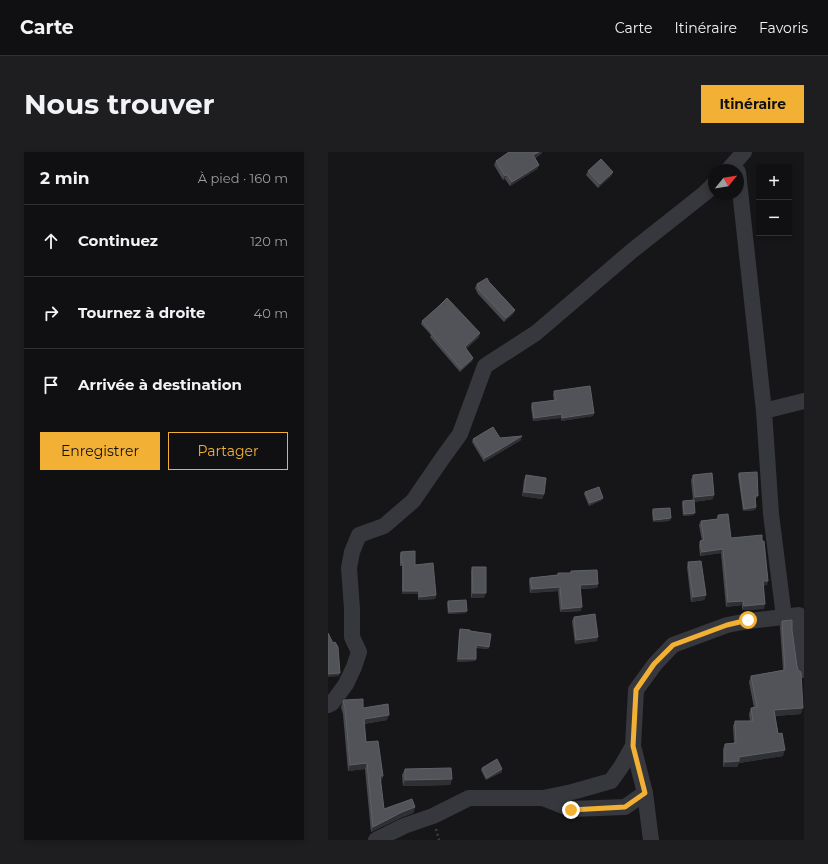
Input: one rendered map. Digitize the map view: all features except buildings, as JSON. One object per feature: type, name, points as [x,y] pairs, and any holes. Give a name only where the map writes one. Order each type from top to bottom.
[{"type":"street","points":[[328,705],[332,703],[346,684],[359,652],[352,637],[352,609],[349,568],[352,552],[359,535],[384,526],[413,501],[460,434],[485,366],[536,333],[708,190]]},
{"type":"street","points":[[741,200],[764,411],[771,514],[796,616],[804,670]]},
{"type":"street","points":[[764,411],[804,401]]},
{"type":"street","points":[[651,840],[645,793],[633,746],[636,690],[654,664],[673,645],[727,625],[748,620],[796,616]]},
{"type":"street","points":[[376,840],[404,826],[433,816],[469,798],[543,798],[572,792],[611,781],[633,746]]},
{"type":"street","points":[[543,798],[571,810],[625,807],[645,793]]},
{"type":"route","points":[[571,810],[625,807],[645,793],[633,746],[636,690],[654,664],[673,645],[727,625],[748,620]]}]
